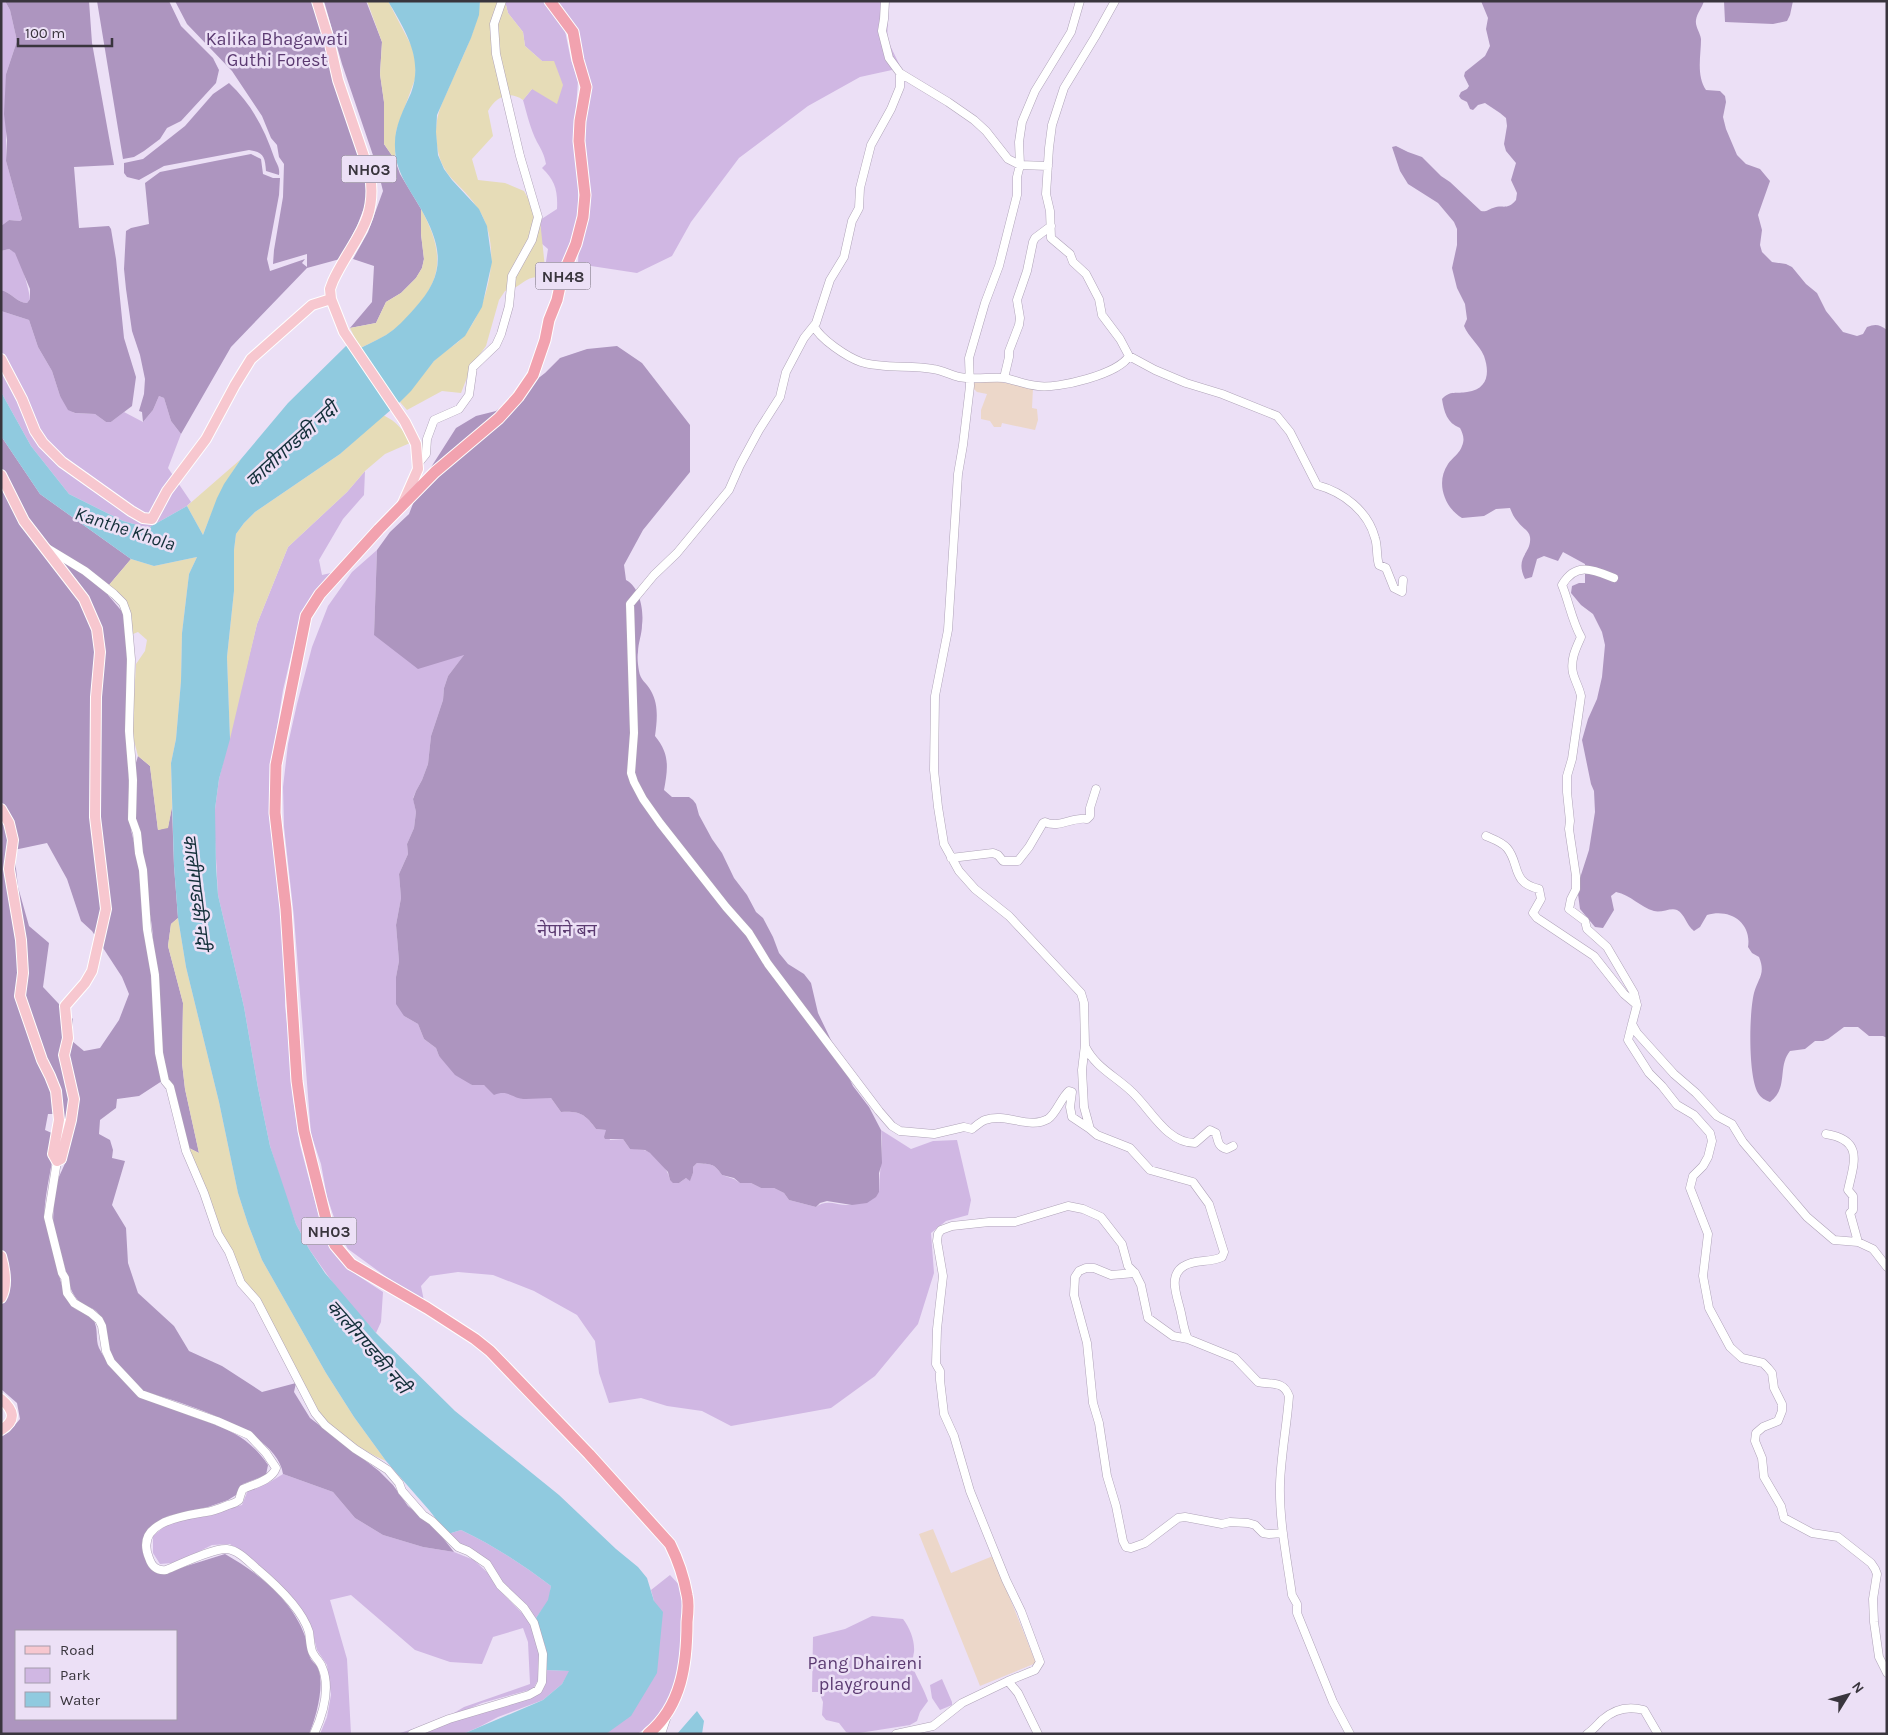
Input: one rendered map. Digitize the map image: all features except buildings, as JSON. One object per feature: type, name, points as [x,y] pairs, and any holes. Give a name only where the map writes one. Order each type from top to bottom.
[{"type":"highway","name":"NH48","points":[[402,506],[435,472],[500,418],[533,375],[545,340],[549,320],[557,300],[562,277],[576,244],[583,217],[585,195],[579,141],[580,121],[586,87],[578,60],[574,32],[550,1]]},
{"type":"highway","name":"NH03","points":[[402,506],[336,575],[320,594],[306,616],[276,765],[275,813],[286,909],[297,1081],[304,1131],[329,1231],[340,1252],[351,1264],[427,1308],[490,1350],[590,1454],[670,1544],[677,1557],[688,1596],[686,1662],[681,1684],[673,1703],[654,1729],[648,1734]]},
{"type":"main road","name":"NH03","points":[[317,1],[329,40],[338,80],[370,174],[372,186],[370,212],[364,227],[333,281],[330,290],[331,299],[344,332],[405,422],[416,444],[418,469],[402,506]]},
{"type":"main road","points":[[1,359],[22,399],[35,431],[43,443],[62,462],[131,511],[143,518],[152,518],[167,491],[206,439],[251,359],[312,305],[331,299]]},
{"type":"main road","points":[[1,475],[24,521],[84,598],[97,628],[100,652],[96,697],[96,817],[106,909],[92,971],[85,983],[66,1006],[68,1038],[64,1055],[74,1099],[62,1156],[57,1161],[53,1154],[59,1120],[56,1091],[42,1060],[20,996],[23,973],[21,940],[9,869],[13,840],[9,822],[1,809]]},
{"type":"main road","points":[[1,1256],[6,1281],[4,1294],[1,1298]]},
{"type":"main road","points":[[1,1399],[8,1406],[12,1419],[1,1430]]},
{"type":"street","points":[[417,464],[426,454],[427,439],[434,420],[459,409],[469,395],[473,367],[496,345],[509,306],[512,276],[532,240],[538,217],[520,156],[496,54],[494,24],[502,1]]},
{"type":"street","points":[[885,1],[882,31],[889,58],[900,74],[901,80],[898,92],[871,145],[860,188],[859,208],[852,221],[844,256],[830,280],[816,323],[804,338],[786,372],[780,396],[740,465],[729,490],[677,553],[654,575],[630,604],[634,733],[631,773],[642,799],[726,907],[749,933],[768,964],[878,1111],[892,1126],[900,1131],[934,1134],[964,1128],[972,1129],[984,1120],[993,1118],[1015,1119],[1026,1123],[1039,1122],[1048,1119],[1069,1091],[1072,1092],[1070,1107],[1072,1117],[1097,1135],[1130,1148],[1150,1170],[1193,1182],[1209,1204],[1224,1252],[1222,1257],[1213,1261],[1192,1262],[1178,1272],[1174,1290],[1188,1339]]},
{"type":"street","points":[[1080,1],[1071,32],[1036,91],[1022,122],[1019,142],[1020,165],[1017,176],[1016,195],[998,266],[969,358],[968,378],[970,386],[958,474],[948,630],[935,696],[934,770],[944,844],[959,871],[975,889],[1009,916],[1081,993],[1084,1003],[1085,1045],[1082,1070],[1084,1107],[1090,1129]]},
{"type":"street","points":[[1115,1],[1064,88],[1052,125],[1046,194],[1050,211],[1050,238],[1070,254],[1073,262],[1086,274],[1099,299],[1102,315],[1120,339],[1129,356],[1155,370],[1186,383],[1222,394],[1277,416],[1290,432],[1317,485],[1345,497],[1371,525],[1376,540],[1379,565],[1386,568],[1394,588],[1402,592],[1403,580]]},
{"type":"street","points":[[900,74],[948,102],[974,120],[986,131],[1008,159],[1020,165],[1048,166]]},
{"type":"street","points":[[1004,378],[1009,351],[1020,318],[1017,300],[1027,271],[1035,238],[1051,226]]},
{"type":"street","points":[[814,326],[817,332],[828,342],[864,363],[881,366],[931,368],[958,377],[1004,378],[1038,387],[1058,386],[1108,372],[1122,365],[1129,356]]},
{"type":"street","points":[[41,544],[85,571],[114,594],[123,603],[128,614],[131,659],[129,731],[133,780],[131,789],[132,819],[143,870],[147,929],[155,975],[159,1054],[165,1081],[170,1087],[186,1151],[204,1193],[218,1234],[229,1252],[241,1283],[257,1301],[315,1413],[326,1425],[355,1449],[388,1470],[399,1483],[402,1491],[449,1540],[487,1564],[500,1585],[524,1608],[534,1623],[542,1648],[544,1662],[542,1682],[538,1690],[448,1719],[412,1734]]},
{"type":"street","points":[[1614,578],[1593,569],[1582,569],[1572,572],[1562,585],[1573,614],[1574,626],[1581,638],[1573,658],[1572,672],[1580,688],[1581,696],[1566,792],[1576,876],[1576,888],[1569,909],[1585,921],[1587,929],[1607,947],[1634,994],[1637,1005],[1628,1040],[1642,1064],[1678,1105],[1694,1115],[1710,1133],[1712,1141],[1708,1157],[1703,1166],[1693,1176],[1690,1188],[1708,1234],[1703,1270],[1709,1308],[1730,1347],[1742,1358],[1763,1363],[1772,1373],[1774,1388],[1782,1404],[1782,1411],[1778,1421],[1763,1427],[1756,1433],[1755,1441],[1762,1458],[1764,1477],[1777,1497],[1784,1518],[1812,1533],[1838,1537],[1875,1569],[1877,1574],[1873,1599],[1874,1622],[1879,1657],[1887,1673]]},
{"type":"street","points":[[951,858],[993,853],[998,855],[1003,861],[1018,861],[1043,823],[1051,825],[1073,821],[1081,817],[1087,819],[1090,816],[1090,808],[1096,789]]},
{"type":"street","points":[[1486,836],[1508,848],[1519,876],[1524,882],[1539,888],[1541,899],[1533,913],[1536,918],[1594,956],[1624,994],[1637,1005]]},
{"type":"street","points":[[1632,1024],[1637,1033],[1674,1074],[1696,1093],[1717,1116],[1732,1124],[1743,1142],[1807,1217],[1834,1240],[1858,1242],[1873,1249],[1887,1266]]},
{"type":"street","points":[[1085,1045],[1097,1064],[1132,1091],[1157,1121],[1175,1136],[1195,1143],[1210,1130],[1216,1133],[1217,1141],[1222,1147],[1227,1149],[1233,1146]]},
{"type":"street","points":[[1826,1134],[1834,1135],[1843,1140],[1851,1146],[1856,1156],[1848,1190],[1853,1196],[1853,1210],[1850,1213],[1858,1242]]},
{"type":"street","points":[[57,1161],[48,1217],[62,1273],[65,1278],[67,1293],[74,1303],[99,1320],[102,1326],[106,1351],[111,1362],[141,1394],[217,1421],[249,1435],[266,1453],[276,1468],[274,1474],[269,1478],[243,1489],[239,1500],[234,1503],[214,1510],[170,1519],[159,1525],[151,1533],[146,1544],[148,1557],[154,1568],[166,1570],[216,1550],[229,1549],[239,1554],[269,1579],[291,1603],[303,1620],[313,1654],[318,1658],[323,1668],[326,1692],[322,1716],[314,1734]]},
{"type":"street","points":[[896,1734],[933,1726],[962,1702],[1034,1670],[1040,1662],[1021,1611],[1006,1580],[970,1491],[954,1436],[944,1414],[940,1371],[936,1364],[937,1329],[943,1276],[937,1241],[938,1234],[941,1230],[952,1226],[989,1222],[1015,1222],[1068,1206],[1083,1209],[1101,1217],[1122,1244],[1128,1266],[1135,1273],[1140,1285],[1148,1318],[1173,1336],[1188,1339],[1235,1358],[1258,1382],[1282,1385],[1288,1392],[1289,1401],[1280,1486],[1283,1533],[1292,1595],[1297,1613],[1333,1702],[1350,1734]]},
{"type":"street","points":[[1135,1273],[1111,1275],[1094,1268],[1086,1268],[1079,1271],[1075,1277],[1074,1295],[1087,1343],[1093,1403],[1099,1423],[1107,1476],[1112,1488],[1123,1541],[1126,1547],[1131,1548],[1145,1543],[1178,1518],[1185,1517],[1222,1524],[1230,1522],[1248,1523],[1255,1525],[1262,1533],[1283,1533]]},
{"type":"street","points":[[1008,1681],[1018,1693],[1038,1734]]},
{"type":"street","points":[[661,1734],[673,1703]]},
{"type":"street","points":[[1587,1734],[1609,1715],[1622,1709],[1634,1708],[1644,1710],[1658,1734]]},
{"type":"shaded area","points":[[985,379],[1033,388],[1032,408],[1037,409],[1038,420],[1035,430],[1002,423],[1001,427],[994,427],[990,421],[981,419],[981,410],[987,394],[977,392],[972,387],[976,380]]},
{"type":"shaded area","points":[[933,1529],[951,1573],[993,1556],[1036,1663],[980,1686],[919,1534]]},
{"type":"green space","points":[[1,1],[5,1],[10,10],[17,41],[6,74],[6,161],[22,219],[20,221],[9,220],[1,226]]},
{"type":"green space","points":[[5,1],[89,1],[92,43],[114,165],[74,167],[79,228],[109,226],[111,229],[124,338],[136,377],[132,406],[111,422],[106,422],[95,414],[75,413],[68,410],[60,396],[52,371],[38,347],[29,320],[1,311],[1,290],[23,303],[27,303],[30,299],[30,289],[15,253],[9,249],[1,251],[1,226],[9,220],[20,221],[22,219],[6,161],[7,140],[4,114],[6,74],[17,41],[10,10]]},
{"type":"green space","name":"Kalika Bhagawati Guthi Forest","points":[[97,1],[169,1],[181,26],[213,58],[219,70],[216,83],[181,121],[167,128],[160,139],[134,157],[123,159]]},
{"type":"green space","points":[[175,1],[312,1],[364,165],[367,200],[357,226],[340,259],[307,268],[231,347],[181,434],[171,421],[164,398],[159,396],[153,410],[143,422],[142,412],[139,411],[144,394],[145,379],[132,331],[124,269],[126,231],[149,224],[145,183],[160,172],[251,154],[261,159],[263,174],[273,178],[280,178],[279,195],[267,259],[270,271],[305,259],[302,263],[307,267],[307,254],[273,264],[283,197],[284,164],[279,157],[277,145],[271,138],[262,116],[232,71],[187,24]]},
{"type":"green space","points":[[324,1],[366,1],[382,42],[380,74],[384,102],[384,144],[395,160],[400,174],[421,209],[424,259],[422,268],[416,278],[401,293],[386,302],[376,323],[350,328],[372,302],[374,266],[353,259],[368,232],[383,191]]},
{"type":"green space","points":[[505,1],[543,1],[556,14],[564,26],[571,60],[578,81],[574,135],[578,181],[578,218],[565,257],[557,271],[545,268],[548,249],[541,243],[540,220],[557,209],[556,191],[550,177],[542,168],[546,164],[543,153],[532,132],[523,100],[532,89],[542,61],[525,46],[523,32],[508,13]]},
{"type":"green space","points":[[554,1],[889,1],[887,39],[901,68],[860,77],[808,106],[739,158],[691,222],[672,256],[637,273],[578,264],[583,138],[590,87]]},
{"type":"green space","points":[[1481,1],[1704,1],[1696,20],[1701,39],[1700,72],[1703,84],[1706,90],[1720,91],[1725,96],[1726,102],[1723,117],[1737,155],[1746,164],[1760,169],[1770,181],[1758,215],[1762,230],[1760,245],[1762,252],[1772,262],[1792,267],[1806,284],[1817,293],[1826,311],[1843,332],[1857,336],[1863,334],[1867,327],[1875,325],[1887,330],[1887,1038],[1883,1036],[1869,1036],[1858,1027],[1844,1027],[1828,1039],[1815,1041],[1805,1049],[1790,1051],[1784,1064],[1779,1090],[1770,1102],[1763,1099],[1758,1093],[1752,1073],[1750,1044],[1752,1002],[1762,968],[1759,957],[1752,953],[1748,947],[1748,938],[1743,924],[1731,915],[1715,913],[1707,915],[1700,927],[1694,931],[1677,910],[1654,911],[1616,892],[1611,896],[1614,910],[1603,928],[1595,927],[1580,909],[1578,894],[1580,878],[1589,850],[1595,812],[1594,791],[1582,740],[1588,719],[1597,699],[1602,677],[1605,645],[1602,632],[1593,614],[1581,605],[1571,593],[1572,586],[1585,583],[1585,564],[1563,552],[1558,561],[1544,556],[1537,559],[1532,577],[1525,579],[1521,565],[1529,548],[1530,537],[1515,519],[1510,508],[1496,509],[1484,516],[1462,518],[1456,514],[1447,502],[1442,487],[1444,471],[1461,449],[1463,434],[1460,428],[1452,423],[1447,416],[1442,399],[1451,393],[1467,392],[1479,387],[1486,379],[1487,368],[1482,352],[1464,326],[1467,319],[1465,304],[1457,288],[1452,268],[1457,245],[1457,229],[1454,222],[1438,203],[1408,184],[1400,171],[1392,147],[1396,146],[1422,157],[1481,211],[1507,206],[1516,200],[1517,193],[1511,180],[1516,163],[1506,151],[1504,144],[1507,126],[1506,118],[1485,103],[1478,105],[1473,110],[1470,109],[1467,102],[1459,96],[1469,86],[1464,76],[1465,72],[1485,56],[1490,46],[1486,29],[1488,18]]},
{"type":"green space","points":[[1724,1],[1793,1],[1787,21],[1773,24],[1725,22]]},
{"type":"green space","points":[[229,83],[251,108],[262,127],[278,166],[279,175],[266,171],[263,156],[258,152],[249,150],[164,166],[139,180],[127,177],[124,173],[124,163],[143,159],[185,126],[213,94]]},
{"type":"green space","points":[[9,249],[18,256],[27,283],[30,299],[27,303],[23,303],[1,290],[1,251]]},
{"type":"green space","points":[[1,311],[29,320],[38,347],[52,371],[60,396],[74,413],[95,414],[106,422],[111,422],[124,412],[143,422],[153,410],[159,396],[164,398],[171,421],[181,434],[168,468],[191,502],[187,506],[148,528],[123,521],[69,494],[31,446],[1,392]]},
{"type":"green space","name":"नेपाने बन","points":[[617,346],[642,363],[690,425],[690,472],[643,530],[624,565],[626,580],[635,588],[642,606],[638,664],[641,677],[654,696],[657,719],[655,736],[663,749],[667,762],[664,790],[672,797],[689,797],[693,800],[699,815],[722,853],[734,878],[747,895],[756,912],[763,918],[779,953],[788,964],[804,974],[811,983],[818,1013],[853,1086],[869,1107],[881,1130],[882,1163],[879,1173],[879,1192],[876,1197],[867,1203],[852,1205],[827,1201],[820,1203],[816,1207],[789,1200],[784,1193],[774,1188],[761,1188],[751,1183],[740,1183],[734,1178],[722,1175],[711,1165],[697,1163],[693,1167],[690,1181],[686,1178],[679,1183],[673,1183],[668,1172],[650,1153],[645,1150],[630,1149],[623,1139],[605,1139],[606,1130],[596,1129],[582,1114],[561,1112],[551,1098],[521,1099],[503,1093],[494,1095],[484,1085],[472,1085],[455,1075],[439,1056],[436,1048],[424,1039],[418,1024],[404,1016],[396,1004],[396,977],[399,961],[396,925],[401,898],[399,874],[408,854],[407,844],[414,828],[416,812],[413,799],[428,764],[431,736],[443,700],[448,676],[464,655],[418,669],[374,635],[377,550],[390,532],[409,514],[421,483],[456,428],[476,416],[496,411],[545,373],[560,358],[587,349]]},
{"type":"green space","points":[[1,436],[40,494],[131,559],[109,585],[108,595],[125,615],[128,688],[127,744],[131,830],[142,875],[162,1081],[139,1096],[117,1099],[116,1108],[100,1120],[99,1134],[110,1140],[113,1150],[112,1158],[125,1161],[112,1205],[126,1228],[128,1263],[138,1293],[174,1326],[189,1351],[222,1366],[262,1392],[296,1383],[294,1392],[310,1418],[379,1471],[393,1485],[408,1506],[436,1529],[454,1552],[423,1547],[383,1535],[355,1518],[333,1492],[283,1474],[277,1458],[264,1444],[246,1431],[202,1410],[143,1391],[120,1367],[110,1353],[103,1320],[95,1310],[79,1301],[71,1290],[53,1223],[54,1198],[58,1179],[67,1159],[53,1097],[55,1114],[48,1114],[45,1130],[54,1134],[48,1157],[52,1161],[46,1198],[45,1220],[67,1299],[73,1307],[93,1319],[96,1326],[99,1348],[104,1357],[126,1380],[143,1393],[161,1403],[232,1432],[257,1451],[268,1465],[266,1475],[243,1484],[236,1495],[228,1500],[208,1507],[168,1516],[155,1523],[143,1542],[148,1561],[161,1574],[225,1554],[251,1571],[275,1590],[294,1614],[307,1642],[309,1654],[320,1673],[321,1681],[317,1710],[309,1734],[1,1734],[1,1437],[9,1432],[20,1419],[17,1403],[1,1389]],"holes":[[[47,843],[67,879],[81,921],[92,931],[122,977],[129,994],[119,1020],[100,1048],[84,1051],[72,1041],[73,1019],[43,987],[49,943],[29,926],[18,887],[14,850]]]},
{"type":"green space","points":[[365,471],[364,495],[343,519],[319,560],[322,575],[335,572],[300,618],[283,690],[271,766],[269,813],[285,947],[285,1006],[293,1099],[300,1145],[320,1220],[336,1256],[357,1275],[383,1292],[381,1322],[376,1333],[340,1293],[309,1249],[296,1224],[285,1194],[270,1146],[244,1007],[218,895],[215,840],[215,809],[219,779],[257,624],[288,547],[347,492]]},
{"type":"green space","points":[[377,550],[374,635],[465,654],[448,676],[444,688],[443,700],[431,736],[428,764],[413,798],[416,812],[414,828],[407,844],[408,854],[399,874],[401,898],[396,925],[399,961],[396,977],[404,1016],[418,1024],[424,1039],[436,1048],[439,1056],[472,1085],[484,1085],[524,1099],[535,1097],[551,1098],[561,1112],[582,1114],[596,1129],[606,1130],[610,1140],[623,1139],[630,1149],[651,1153],[664,1167],[670,1180],[679,1183],[686,1178],[690,1180],[693,1167],[697,1163],[709,1164],[714,1166],[722,1175],[740,1183],[751,1183],[761,1188],[774,1188],[784,1193],[789,1200],[816,1207],[825,1203],[854,1204],[879,1192],[882,1146],[881,1130],[911,1149],[933,1141],[957,1140],[971,1200],[968,1215],[946,1221],[931,1233],[934,1273],[918,1324],[875,1376],[831,1408],[731,1426],[702,1411],[667,1406],[641,1398],[609,1403],[599,1373],[595,1341],[577,1315],[534,1291],[493,1275],[458,1272],[430,1276],[421,1286],[424,1301],[348,1249],[340,1235],[327,1197],[321,1164],[311,1134],[294,917],[284,827],[283,787],[288,744],[297,704],[312,647],[328,606],[352,572]]},
{"type":"green space","points":[[138,756],[150,766],[158,830],[168,827],[172,807],[178,918],[171,924],[168,946],[183,1003],[182,1063],[185,1089],[199,1153],[189,1148],[173,1085],[165,1074],[152,927],[136,824],[135,766]]},
{"type":"green space","points":[[283,1474],[333,1492],[355,1518],[383,1535],[423,1547],[454,1552],[474,1560],[490,1575],[497,1588],[529,1620],[540,1656],[538,1680],[533,1689],[482,1703],[411,1734],[397,1734],[444,1719],[464,1707],[530,1684],[528,1642],[523,1628],[493,1637],[482,1664],[450,1662],[415,1650],[351,1595],[330,1600],[347,1659],[351,1734],[320,1734],[327,1717],[331,1695],[327,1665],[317,1650],[311,1627],[293,1599],[273,1577],[230,1544],[212,1545],[172,1563],[160,1564],[153,1553],[153,1536],[166,1525],[242,1505],[248,1490],[270,1482]]},
{"type":"green space","points":[[461,1530],[508,1556],[551,1586],[549,1600],[536,1618],[499,1578],[457,1544],[448,1534]]},
{"type":"green space","points":[[670,1575],[682,1588],[682,1642],[680,1662],[670,1698],[661,1713],[640,1732],[636,1734],[606,1734],[609,1731],[654,1601],[651,1590]]},
{"type":"green space","name":"Pang Dhaireni playground","points":[[872,1616],[903,1619],[906,1623],[914,1643],[913,1668],[928,1701],[920,1712],[917,1721],[910,1725],[853,1734],[846,1732],[839,1723],[826,1720],[822,1715],[823,1702],[819,1692],[812,1692],[813,1637],[845,1629]]},
{"type":"green space","points":[[545,1670],[570,1671],[562,1684],[543,1700],[498,1717],[463,1734],[423,1734],[457,1719],[538,1693]]},
{"type":"green space","points":[[942,1679],[952,1705],[940,1710],[932,1698],[930,1685]]},
{"type":"sand","points":[[367,1],[388,1],[412,47],[416,65],[415,79],[396,131],[395,160],[384,144],[384,102],[380,74],[382,42]]},
{"type":"sand","points":[[480,1],[505,1],[508,13],[523,32],[525,46],[542,61],[554,61],[563,85],[557,104],[532,89],[523,100],[508,95],[495,102],[488,111],[493,136],[472,159],[478,180],[505,183],[524,191],[540,220],[545,268],[538,277],[533,277],[515,288],[505,291],[499,300],[486,346],[472,365],[461,393],[442,391],[407,410],[400,402],[434,361],[462,339],[474,322],[481,307],[490,274],[490,240],[486,224],[471,199],[445,169],[438,148],[436,133],[439,111],[472,35]]},
{"type":"sand","points":[[421,209],[433,235],[436,248],[436,272],[432,283],[426,295],[400,325],[384,336],[360,348],[350,328],[376,323],[386,302],[401,293],[416,278],[422,268],[424,259]]},
{"type":"sand","points":[[383,415],[399,426],[410,443],[385,454],[365,471],[347,492],[288,547],[257,624],[230,739],[227,657],[234,591],[236,534],[255,512],[340,454]]},
{"type":"sand","points":[[241,459],[219,496],[203,535],[187,506]]},
{"type":"sand","points":[[197,557],[189,574],[182,633],[181,681],[176,739],[171,763],[172,807],[168,828],[158,830],[150,766],[138,756],[133,737],[136,664],[145,651],[147,640],[138,632],[133,634],[126,607],[109,585],[131,559],[154,566]]},
{"type":"sand","points":[[178,918],[186,967],[219,1102],[238,1193],[248,1224],[262,1260],[326,1373],[354,1417],[386,1461],[350,1441],[319,1414],[242,1280],[191,1161],[189,1148],[199,1153],[185,1089],[182,1063],[183,1003],[168,946],[171,924]]},
{"type":"water","points":[[388,1],[480,1],[479,15],[471,38],[437,115],[436,132],[438,155],[444,169],[479,209],[487,226],[492,262],[482,307],[465,336],[434,361],[400,402],[340,454],[255,512],[236,534],[234,591],[227,657],[230,739],[219,779],[215,809],[218,895],[244,1007],[270,1146],[296,1224],[309,1249],[325,1273],[376,1333],[455,1411],[559,1495],[616,1549],[638,1567],[647,1578],[654,1601],[663,1612],[657,1673],[631,1716],[606,1734],[463,1734],[543,1700],[562,1684],[569,1671],[545,1670],[546,1649],[536,1618],[548,1600],[551,1586],[530,1570],[485,1542],[461,1530],[448,1534],[386,1461],[354,1417],[326,1373],[262,1260],[248,1224],[238,1193],[219,1102],[186,967],[178,918],[174,866],[171,763],[176,739],[181,681],[182,633],[189,574],[197,557],[154,566],[131,559],[40,494],[1,436],[1,392],[31,446],[69,494],[123,521],[148,528],[187,506],[203,535],[224,484],[241,459],[288,403],[347,345],[352,352],[382,337],[397,326],[414,309],[432,285],[438,261],[437,249],[428,223],[400,172],[396,156],[396,133],[411,93],[415,68],[411,45]]},
{"type":"water","points":[[697,1711],[704,1721],[702,1734],[677,1734]]},
{"type":"water label","name":"कालीगण्डकी नदी","points":[[292,445]]},
{"type":"water label","name":"Kanthe Khola","points":[[125,529]]},
{"type":"water label","name":"कालीगण्डकी नदी","points":[[196,892]]},
{"type":"water label","name":"कालीगण्डकी नदी","points":[[368,1347]]}]
